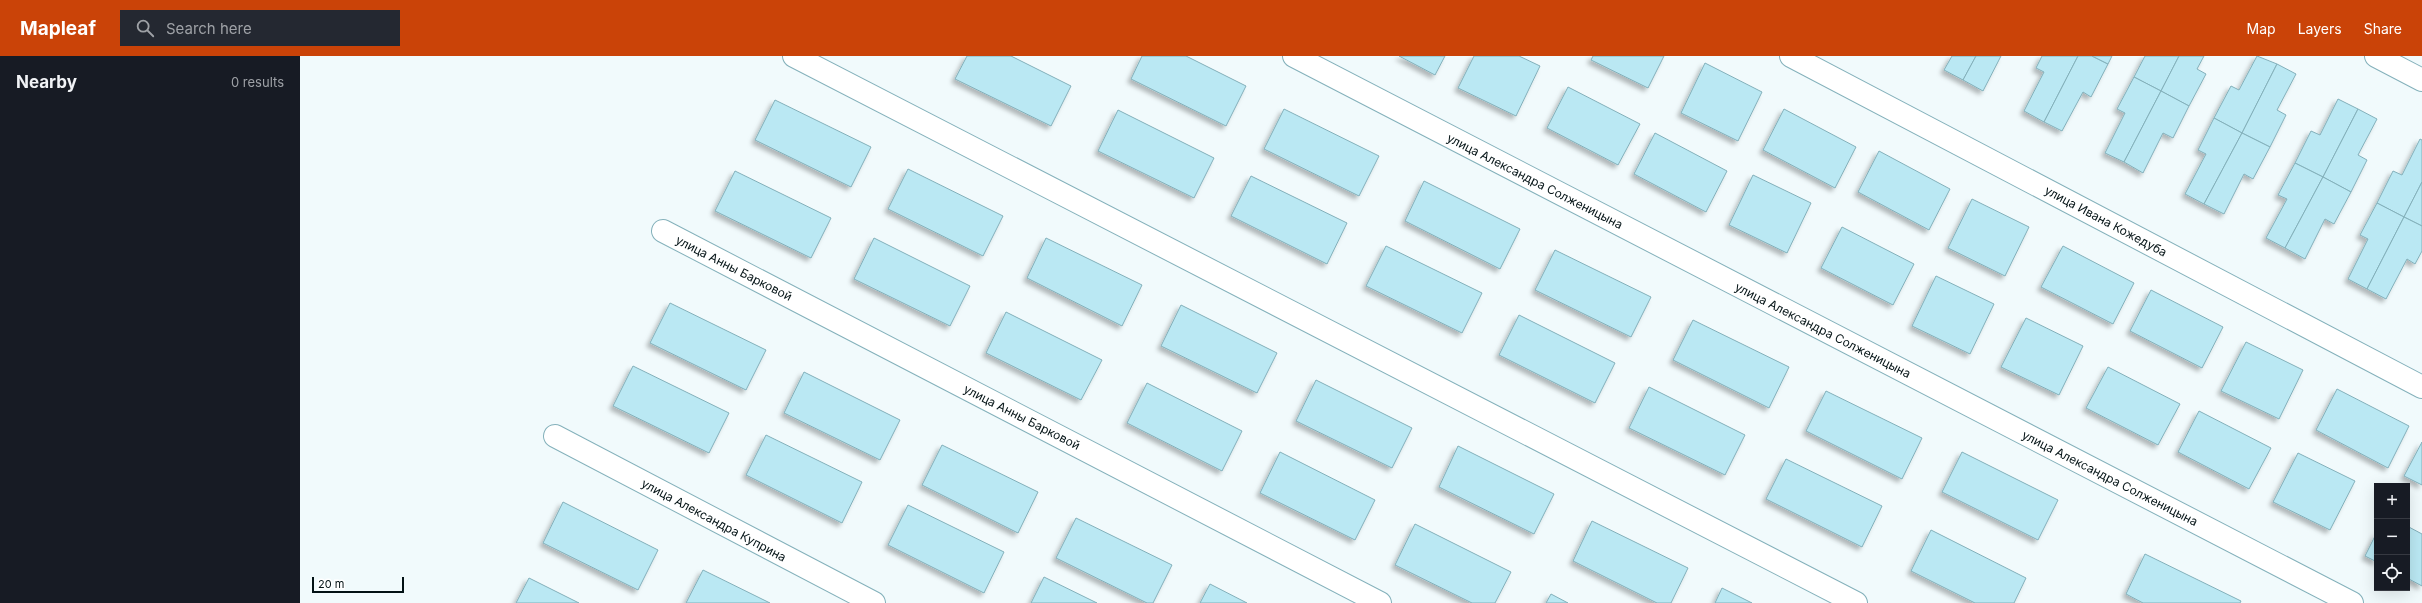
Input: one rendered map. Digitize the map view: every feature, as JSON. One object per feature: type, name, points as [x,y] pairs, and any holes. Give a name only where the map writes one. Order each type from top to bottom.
[{"type":"street","points":[[794,56],[1856,603]]},
{"type":"street","name":"улица Александра Солженицына","points":[[1294,56],[2352,603]]},
{"type":"street","name":"улица Ивана Кожедуба","points":[[1791,56],[2422,387]]},
{"type":"street","points":[[2376,56],[2422,80]]},
{"type":"street","name":"улица Анны Барковой","points":[[663,231],[1380,603]]},
{"type":"street","name":"улица Александра Куприна","points":[[555,436],[874,603]]},
{"type":"building","points":[[967,56],[1011,56],[1071,86],[1051,126],[955,79]]},
{"type":"building","points":[[1142,56],[1186,56],[1246,86],[1226,126],[1131,79]]},
{"type":"building","points":[[1399,56],[1445,56],[1435,75]]},
{"type":"building","points":[[1474,56],[1519,56],[1540,66],[1516,116],[1458,88]]},
{"type":"building","points":[[1593,56],[1664,56],[1648,88],[1591,60]]},
{"type":"building","points":[[1952,56],[1976,56],[1963,80],[1944,70]]},
{"type":"building","points":[[1976,56],[2001,56],[1983,91],[1963,80]]},
{"type":"building","points":[[2042,56],[2078,56],[2044,122],[2024,111],[2044,72],[2036,68]]},
{"type":"building","points":[[2078,56],[2092,56],[2108,64],[2091,97],[2083,92],[2062,131],[2044,122]]},
{"type":"building","points":[[2092,56],[2112,56],[2108,64]]},
{"type":"building","points":[[2145,56],[2179,56],[2161,91],[2134,77]]},
{"type":"building","points":[[2179,56],[2204,56],[2197,69],[2206,74],[2189,106],[2161,91]]},
{"type":"building","points":[[2257,56],[2277,64],[2242,133],[2214,118],[2231,86],[2239,90]]},
{"type":"building","points":[[1705,63],[1762,92],[1738,141],[1681,113]]},
{"type":"building","points":[[2277,64],[2296,74],[2277,110],[2286,115],[2270,147],[2242,133]]},
{"type":"building","points":[[2134,77],[2161,91],[2124,162],[2105,153],[2125,113],[2117,109]]},
{"type":"building","points":[[1568,87],[1640,124],[1618,165],[1547,128]]},
{"type":"building","points":[[2161,91],[2189,106],[2173,138],[2163,133],[2143,173],[2124,162]]},
{"type":"building","points":[[2338,99],[2358,109],[2323,177],[2295,163],[2311,131],[2320,135]]},
{"type":"building","points":[[775,100],[871,147],[851,187],[755,140]]},
{"type":"building","points":[[1284,109],[1379,156],[1359,196],[1264,149]]},
{"type":"building","points":[[1784,109],[1856,147],[1835,188],[1763,150]]},
{"type":"building","points":[[2358,109],[2377,119],[2358,155],[2367,160],[2351,192],[2323,177]]},
{"type":"building","points":[[1118,110],[1214,158],[1194,198],[1098,151]]},
{"type":"building","points":[[2214,118],[2242,133],[2204,204],[2185,194],[2206,154],[2198,150]]},
{"type":"building","points":[[1655,133],[1727,171],[1706,212],[1634,174]]},
{"type":"building","points":[[2242,133],[2270,147],[2253,179],[2244,174],[2224,214],[2204,204]]},
{"type":"building","points":[[2420,139],[2422,140],[2422,182],[2404,217],[2377,203],[2393,171],[2402,175]]},
{"type":"building","points":[[1879,151],[1950,189],[1929,230],[1858,192]]},
{"type":"building","points":[[2295,163],[2323,177],[2285,248],[2266,238],[2287,199],[2278,195]]},
{"type":"building","points":[[908,169],[1003,216],[983,256],[888,209]]},
{"type":"building","points":[[735,171],[831,218],[811,258],[715,211]]},
{"type":"building","points":[[1753,175],[1811,203],[1787,253],[1729,225]]},
{"type":"building","points":[[1251,176],[1347,223],[1327,264],[1231,216]]},
{"type":"building","points":[[2323,177],[2351,192],[2334,224],[2325,219],[2305,259],[2285,248]]},
{"type":"building","points":[[1424,181],[1520,229],[1500,269],[1405,221]]},
{"type":"building","points":[[2422,182],[2422,226],[2404,217]]},
{"type":"building","points":[[1972,199],[2029,227],[2005,276],[1948,248]]},
{"type":"building","points":[[2377,203],[2404,217],[2367,289],[2348,279],[2368,239],[2360,235]]},
{"type":"building","points":[[2404,217],[2422,226],[2422,251],[2415,264],[2407,259],[2386,299],[2367,289]]},
{"type":"building","points":[[1842,227],[1914,264],[1893,305],[1821,268]]},
{"type":"building","points":[[874,238],[970,286],[950,326],[854,279]]},
{"type":"building","points":[[1046,238],[1142,285],[1122,326],[1027,278]]},
{"type":"building","points":[[1386,246],[1482,293],[1462,333],[1366,286]]},
{"type":"building","points":[[2063,246],[2134,283],[2113,324],[2041,287]]},
{"type":"building","points":[[1555,250],[1651,297],[1631,337],[1535,290]]},
{"type":"building","points":[[1936,276],[1994,304],[1970,354],[1912,326]]},
{"type":"building","points":[[2151,290],[2223,327],[2202,368],[2130,331]]},
{"type":"building","points":[[670,303],[766,350],[746,390],[650,343]]},
{"type":"building","points":[[1181,305],[1277,353],[1257,393],[1161,346]]},
{"type":"building","points":[[1006,312],[1102,360],[1081,400],[986,353]]},
{"type":"building","points":[[1519,315],[1615,363],[1595,403],[1499,355]]},
{"type":"building","points":[[2026,318],[2083,346],[2059,395],[2001,367]]},
{"type":"building","points":[[1693,320],[1789,367],[1769,408],[1673,360]]},
{"type":"building","points":[[2246,342],[2303,370],[2279,419],[2221,391]]},
{"type":"building","points":[[633,366],[729,413],[709,453],[613,406]]},
{"type":"building","points":[[2108,367],[2180,404],[2158,445],[2086,408]]},
{"type":"building","points":[[804,372],[900,420],[880,460],[784,413]]},
{"type":"building","points":[[1316,380],[1412,428],[1392,468],[1296,421]]},
{"type":"building","points":[[1147,383],[1242,431],[1222,471],[1127,423]]},
{"type":"building","points":[[1649,387],[1745,435],[1725,475],[1629,428]]},
{"type":"building","points":[[2337,389],[2409,426],[2388,468],[2316,430]]},
{"type":"building","points":[[1826,391],[1922,438],[1902,479],[1806,431]]},
{"type":"building","points":[[2199,411],[2271,448],[2249,489],[2178,452]]},
{"type":"building","points":[[766,435],[862,482],[842,523],[746,475]]},
{"type":"building","points":[[2422,442],[2422,485],[2404,476]]},
{"type":"building","points":[[942,445],[1038,492],[1018,533],[922,485]]},
{"type":"building","points":[[1458,446],[1554,494],[1534,534],[1439,487]]},
{"type":"building","points":[[1280,452],[1375,500],[1355,540],[1260,493]]},
{"type":"building","points":[[1962,452],[2058,500],[2038,540],[1942,492]]},
{"type":"building","points":[[2298,453],[2355,481],[2330,530],[2273,502]]},
{"type":"building","points":[[1786,459],[1882,506],[1862,547],[1766,499]]},
{"type":"building","points":[[563,502],[658,550],[638,590],[543,543]]},
{"type":"building","points":[[908,505],[1004,552],[984,593],[888,545]]},
{"type":"building","points":[[1076,518],[1172,565],[1153,603],[1147,603],[1056,558]]},
{"type":"building","points":[[1592,521],[1688,568],[1671,603],[1657,603],[1573,561]]},
{"type":"building","points":[[1415,524],[1511,572],[1495,603],[1472,603],[1395,565]]},
{"type":"building","points":[[2410,528],[2422,534],[2422,586],[2410,580]]},
{"type":"building","points":[[1931,530],[2026,578],[2014,603],[1975,603],[1911,571]]},
{"type":"building","points":[[2374,538],[2374,560],[2365,556]]},
{"type":"building","points":[[2145,554],[2241,601],[2240,603],[2143,603],[2126,594]]},
{"type":"building","points":[[703,570],[770,603],[686,603]]},
{"type":"building","points":[[1044,577],[1097,603],[1031,603]]},
{"type":"building","points":[[529,578],[579,603],[516,603]]},
{"type":"building","points":[[1210,584],[1247,603],[1200,603]]},
{"type":"building","points":[[1722,588],[1752,603],[1715,603]]},
{"type":"building","points":[[1551,594],[1568,603],[1546,603]]}]
